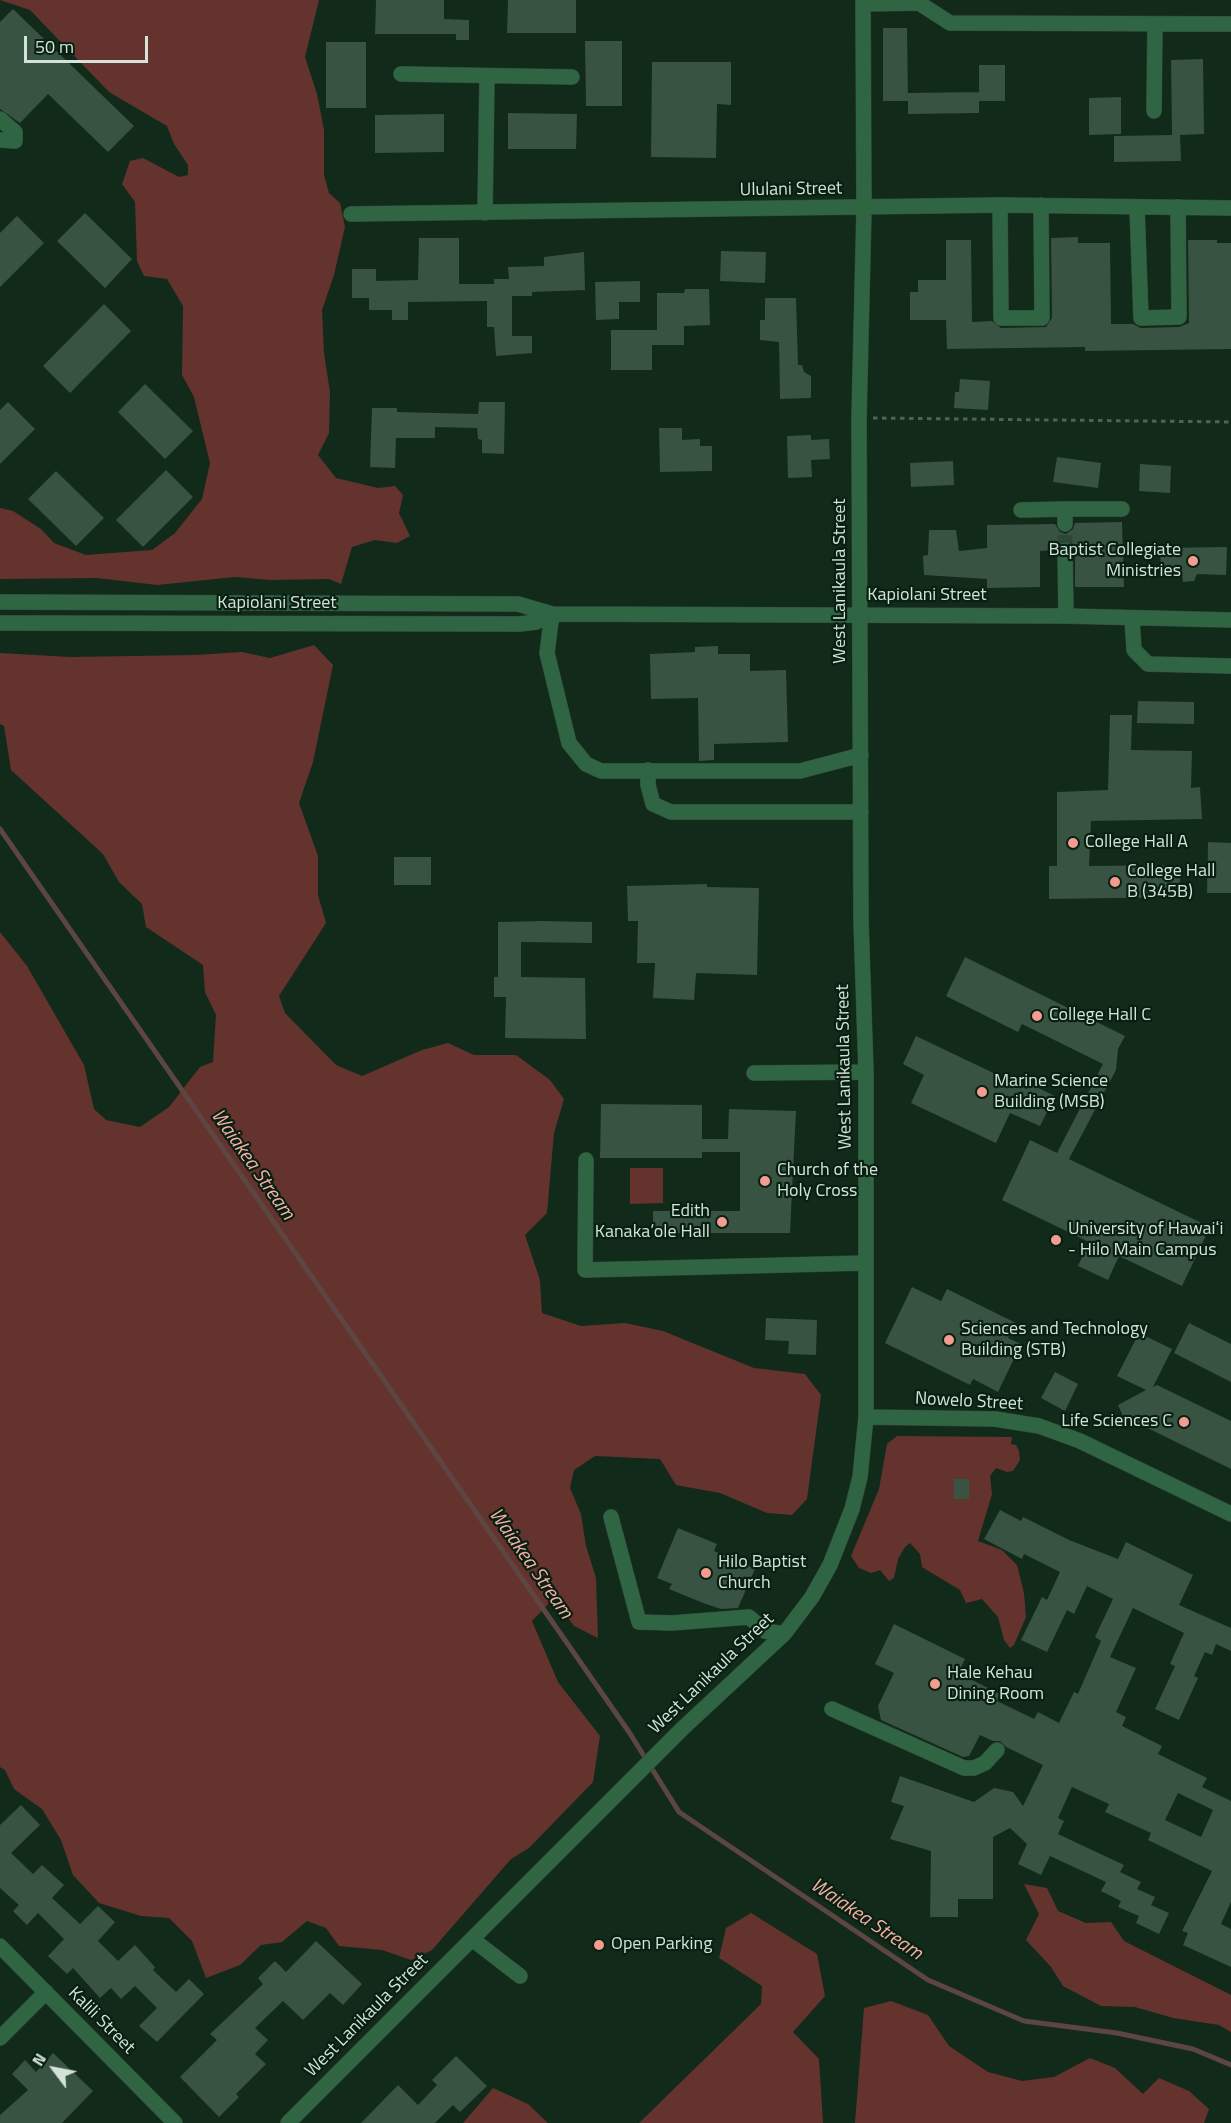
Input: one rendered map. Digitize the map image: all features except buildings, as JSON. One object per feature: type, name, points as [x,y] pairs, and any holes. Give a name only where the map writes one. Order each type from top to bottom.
[{"type":"street","points":[[863,2],[919,3],[950,23],[1231,24]]},
{"type":"street","name":"West Lanikaula Street","points":[[288,2123],[683,1728],[784,1634],[812,1597],[843,1537],[860,1477],[866,1417],[866,1072],[861,812],[859,418],[864,209],[863,2]]},
{"type":"street","points":[[1154,111],[1155,24]]},
{"type":"street","points":[[401,74],[572,77]]},
{"type":"street","points":[[485,213],[488,76]]},
{"type":"street","points":[[0,119],[15,132],[15,141],[0,140]]},
{"type":"street","points":[[1000,205],[1001,318],[1042,318],[1041,205]]},
{"type":"street","name":"Ululani Street","points":[[351,214],[864,209],[1000,205],[1231,208]]},
{"type":"street","points":[[1137,207],[1141,318],[1179,317],[1178,207]]},
{"type":"street","points":[[1021,510],[1065,516],[1122,509]]},
{"type":"street","points":[[1065,550],[1065,616]]},
{"type":"street","name":"Kapiolani Street","points":[[0,602],[518,604],[552,614],[1065,616],[1231,620]]},
{"type":"street","points":[[552,614],[547,653],[569,743],[586,764],[602,771],[800,771],[861,755]]},
{"type":"street","name":"Kapiolani Street","points":[[0,623],[520,624],[536,622],[552,614]]},
{"type":"street","points":[[1132,618],[1134,648],[1146,663],[1157,666],[1231,666]]},
{"type":"street","points":[[648,770],[648,785],[653,804],[671,812],[861,812]]},
{"type":"street","points":[[754,1073],[866,1072]]},
{"type":"street","points":[[586,1160],[585,1270],[865,1263]]},
{"type":"street","name":"Nowelo Street","points":[[866,1417],[995,1419],[1039,1426],[1080,1441],[1231,1514]]},
{"type":"street","points":[[611,1517],[639,1622],[672,1623],[749,1617],[765,1631],[784,1634]]},
{"type":"street","points":[[832,1709],[964,1768],[974,1768],[985,1762],[997,1750]]},
{"type":"street","points":[[472,1938],[520,1976]]},
{"type":"street","name":"Kalili Street","points":[[0,1946],[175,2123]]},
{"type":"street","points":[[0,2038],[46,1992]]},
{"type":"path","points":[[859,418],[1231,422]]},
{"type":"shaded area","points":[[0,0],[319,0],[305,57],[317,94],[324,130],[324,175],[329,193],[340,203],[345,227],[334,275],[322,310],[324,353],[330,392],[329,433],[318,455],[336,478],[378,488],[395,486],[403,495],[399,513],[410,536],[397,543],[375,540],[352,547],[341,584],[329,579],[271,580],[235,577],[157,585],[97,578],[0,579],[0,508],[13,511],[41,529],[54,543],[86,555],[152,550],[175,533],[202,499],[210,463],[194,397],[182,375],[183,306],[167,279],[144,276],[137,261],[135,202],[122,184],[130,161],[143,158],[179,177],[188,175],[188,165],[174,144],[167,126],[109,92],[30,10]]},
{"type":"shaded area","points":[[314,645],[333,665],[313,762],[299,803],[318,856],[318,895],[326,923],[279,996],[285,1013],[336,1065],[362,1076],[422,1050],[448,1043],[474,1055],[516,1055],[550,1080],[564,1099],[554,1133],[547,1213],[525,1235],[540,1280],[542,1313],[581,1326],[625,1323],[663,1331],[754,1368],[805,1374],[821,1395],[807,1499],[792,1515],[767,1513],[720,1493],[676,1485],[660,1459],[595,1456],[574,1470],[570,1488],[581,1514],[586,1546],[596,1578],[598,1638],[574,1626],[554,1598],[532,1621],[558,1682],[600,1736],[593,1782],[529,1848],[511,1859],[432,1950],[411,1960],[382,1950],[339,1946],[326,1928],[307,1921],[282,1942],[261,1945],[240,1965],[206,1978],[192,1941],[169,1918],[141,1916],[99,1903],[73,1875],[61,1840],[42,1809],[14,1789],[5,1770],[0,1767],[0,932],[27,966],[84,1065],[94,1109],[106,1120],[140,1127],[169,1107],[200,1067],[213,1062],[216,1015],[205,992],[203,965],[146,927],[142,904],[119,882],[103,854],[11,770],[4,726],[0,724],[0,653],[70,657],[242,652],[270,658]]},
{"type":"shaded area","points":[[630,1168],[663,1168],[663,1203],[630,1204]]},
{"type":"shaded area","points":[[897,1436],[1012,1437],[1011,1444],[1016,1445],[1020,1460],[1013,1471],[1007,1472],[996,1468],[990,1476],[992,1494],[978,1541],[1002,1550],[1017,1565],[1024,1593],[1026,1617],[1014,1645],[1010,1648],[1004,1640],[998,1617],[982,1599],[966,1603],[960,1590],[922,1567],[920,1554],[910,1543],[898,1559],[894,1578],[889,1581],[880,1570],[871,1573],[859,1568],[851,1556],[879,1489],[887,1444]]},
{"type":"shaded area","points":[[1024,1884],[1047,1888],[1058,1911],[1086,1923],[1111,1922],[1124,1941],[1231,1995],[1231,2032],[1219,2025],[1173,2018],[1135,2007],[1101,2006],[1063,1986],[1051,1967],[1026,1940],[1039,1914]]},
{"type":"shaded area","points":[[751,1913],[817,1954],[825,1996],[793,2032],[819,2059],[823,2123],[639,2123],[761,2004],[762,1986],[719,1958],[726,1928]]},
{"type":"shaded area","points":[[891,2001],[928,2015],[949,2046],[988,2072],[1022,2081],[1054,2077],[1090,2058],[1115,2068],[1143,2094],[1159,2078],[1189,2091],[1209,2109],[1204,2123],[855,2123],[864,2008]]},
{"type":"shaded area","points":[[493,2088],[528,2104],[548,2123],[463,2123]]},
{"type":"waterway","name":"Waiakea Stream","points":[[0,829],[629,1732],[679,1812],[928,1980],[1024,2021],[1117,2033],[1193,2049],[1231,2065]]},
{"type":"tunnel","points":[[1065,524],[1065,550]]},
{"type":"place","name":"Baptist Collegiate Ministries","points":[[1193,561]]},
{"type":"place","name":"College Hall A","points":[[1073,843]]},
{"type":"place","name":"College Hall B (345B)","points":[[1115,882]]},
{"type":"place","name":"College Hall C","points":[[1037,1016]]},
{"type":"place","name":"Marine Science Building (MSB)","points":[[982,1092]]},
{"type":"place","name":"Church of the Holy Cross","points":[[765,1181]]},
{"type":"place","name":"Edith Kanaka‘ole Hall","points":[[722,1222]]},
{"type":"place","name":"University of Hawaiʻi - Hilo Main Campus","points":[[1056,1240]]},
{"type":"place","name":"Sciences and Technology Building (STB)","points":[[949,1340]]},
{"type":"place","name":"Life Sciences C","points":[[1184,1422]]},
{"type":"place","name":"Hilo Baptist Church","points":[[706,1573]]},
{"type":"place","name":"Hale Kehau Dining Room","points":[[935,1684]]},
{"type":"place","name":"Open Parking","points":[[599,1945]]}]
